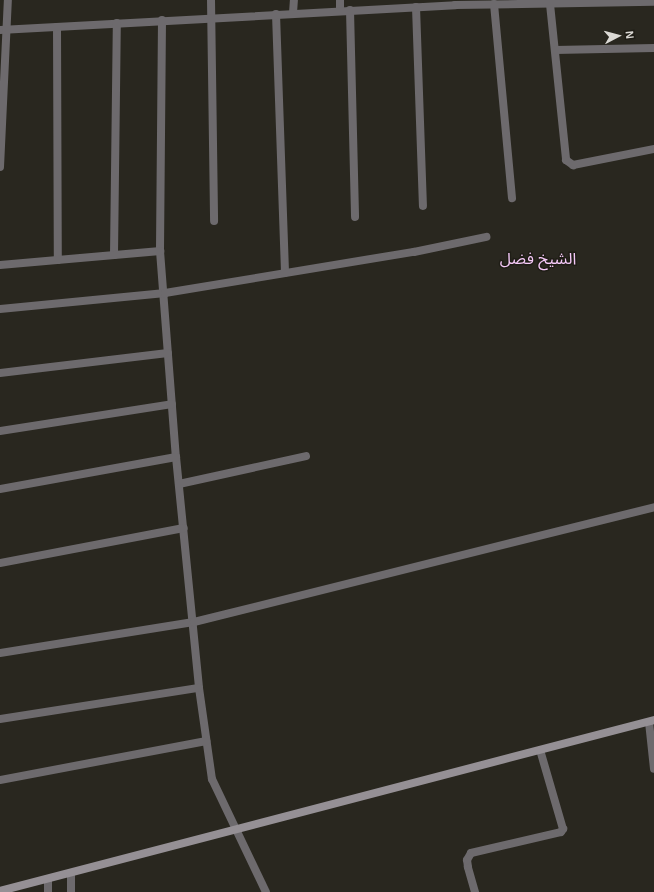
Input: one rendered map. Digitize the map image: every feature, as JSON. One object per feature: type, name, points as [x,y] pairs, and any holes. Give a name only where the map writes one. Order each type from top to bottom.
[{"type":"main road","points":[[0,891],[652,721]]},
{"type":"street","points":[[0,167],[3,30],[8,0]]},
{"type":"street","points":[[212,0],[214,221]]},
{"type":"street","points":[[293,13],[294,0]]},
{"type":"street","points":[[340,0],[340,10]]},
{"type":"street","points":[[3,30],[340,10],[494,4],[654,2]]},
{"type":"street","points":[[494,4],[512,198]]},
{"type":"street","points":[[550,4],[568,163],[573,165],[654,149]]},
{"type":"street","points":[[416,7],[423,206]]},
{"type":"street","points":[[350,10],[355,217]]},
{"type":"street","points":[[276,14],[285,273]]},
{"type":"street","points":[[162,20],[160,251],[165,293],[176,457],[194,622],[199,688],[214,786],[266,892]]},
{"type":"street","points":[[114,255],[117,23]]},
{"type":"street","points":[[57,26],[58,260]]},
{"type":"street","points":[[555,50],[654,48]]},
{"type":"street","points":[[0,309],[165,293],[414,252],[486,237]]},
{"type":"street","points":[[0,266],[160,251]]},
{"type":"street","points":[[0,374],[168,353]]},
{"type":"street","points":[[0,431],[172,404]]},
{"type":"street","points":[[179,484],[306,456]]},
{"type":"street","points":[[0,489],[176,457]]},
{"type":"street","points":[[0,653],[194,622],[654,507]]},
{"type":"street","points":[[0,563],[184,528]]},
{"type":"street","points":[[0,719],[199,688]]},
{"type":"street","points":[[652,721],[654,768]]},
{"type":"street","points":[[0,780],[206,741]]},
{"type":"street","points":[[475,892],[467,860],[471,853],[561,832],[563,829],[540,750]]},
{"type":"street","points":[[71,873],[71,892]]},
{"type":"street","points":[[48,879],[48,892]]},
{"type":"district","name":"الشيخ فضل","points":[[538,259]]}]
